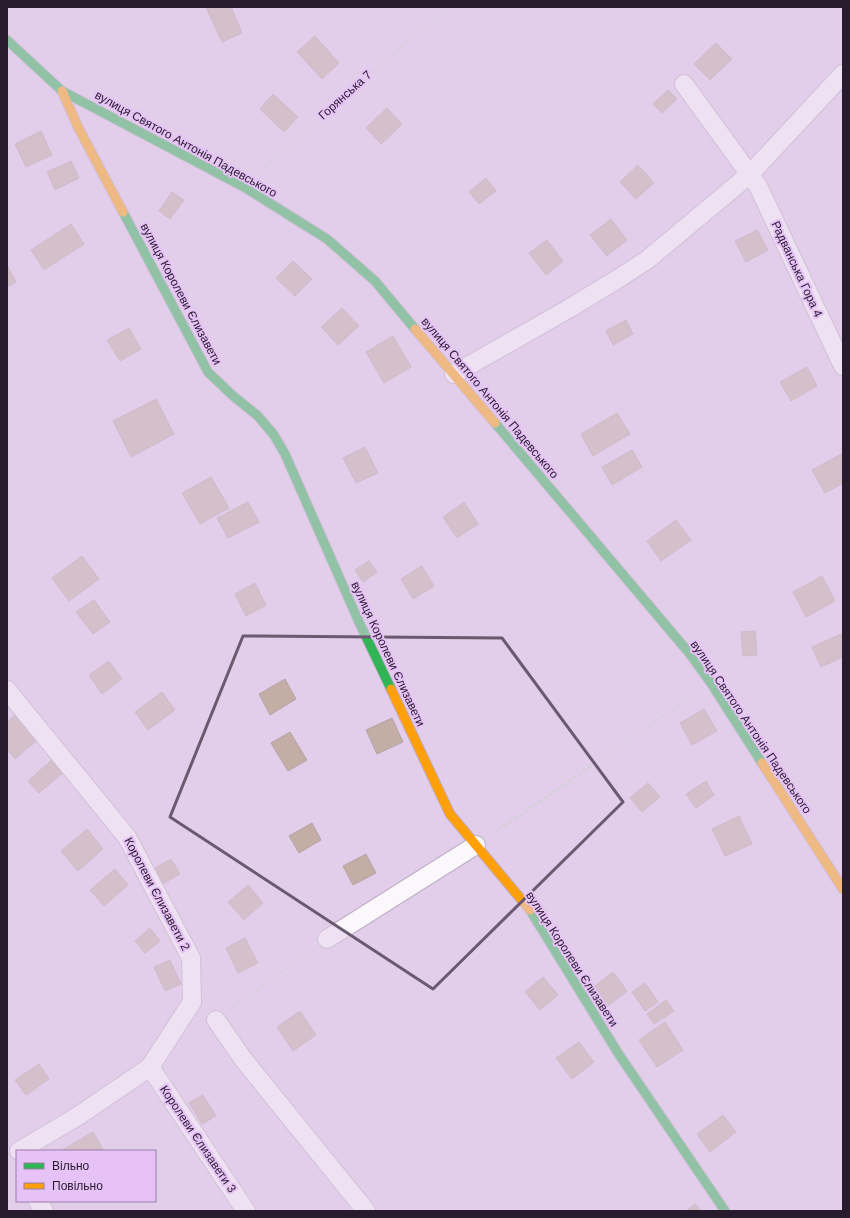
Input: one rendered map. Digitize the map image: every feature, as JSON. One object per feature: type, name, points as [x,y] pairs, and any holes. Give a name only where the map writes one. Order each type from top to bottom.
[{"type":"street","name":"вулиця Святого Антонія Падевського","points":[[7,40],[62,91],[244,187],[327,239],[375,281],[690,654],[843,889]]},
{"type":"street","points":[[454,374],[570,308],[647,260],[750,174],[843,74]]},
{"type":"street","name":"Радванська Гора 4","points":[[684,84],[758,186],[843,366]]},
{"type":"street","name":"вулиця Королеви Єлизавети","points":[[62,91],[79,129],[208,372],[232,395],[258,416],[274,435],[285,454],[359,622],[450,814],[530,910],[618,1053],[725,1211]]},
{"type":"street","name":"Королеви Єлизавети 2","points":[[7,690],[127,837],[191,958],[192,1002],[150,1067],[78,1116],[19,1150]]},
{"type":"street","points":[[327,940],[476,845]]},
{"type":"street","points":[[216,1020],[243,1059],[366,1211]]},
{"type":"street","name":"Королеви Єлизавети 3","points":[[150,1067],[246,1211]]},
{"type":"street","points":[[39,1202],[44,1211]]},
{"type":"path","name":"Горянська 7","points":[[244,187],[355,85],[450,7]]},
{"type":"path","points":[[476,845],[710,683]]},
{"type":"path","points":[[216,1020],[327,940]]},
{"type":"highlighted area","points":[[243,636],[502,638],[623,802],[433,989],[170,817]]},
{"type":"building","points":[[206,7],[231,7],[242,33],[222,42]]},
{"type":"building","points":[[315,36],[339,63],[322,79],[297,52]]},
{"type":"building","points":[[716,43],[732,59],[710,80],[694,64]]},
{"type":"building","points":[[668,90],[677,99],[662,113],[653,104]]},
{"type":"building","points":[[273,94],[298,117],[284,132],[260,109]]},
{"type":"building","points":[[387,108],[402,124],[381,144],[366,128]]},
{"type":"building","points":[[41,131],[52,155],[26,167],[15,144]]},
{"type":"building","points":[[71,161],[79,178],[55,190],[47,172]]},
{"type":"building","points":[[638,165],[654,183],[636,199],[620,182]]},
{"type":"building","points":[[486,178],[496,191],[479,204],[469,192]]},
{"type":"building","points":[[172,192],[184,200],[170,219],[159,211]]},
{"type":"building","points":[[611,219],[627,240],[607,256],[590,235]]},
{"type":"building","points":[[71,224],[84,244],[44,270],[31,250]]},
{"type":"building","points":[[757,230],[768,250],[746,262],[735,241]]},
{"type":"building","points":[[547,240],[563,261],[546,275],[529,253]]},
{"type":"building","points":[[293,261],[312,279],[295,296],[276,278]]},
{"type":"building","points":[[7,265],[16,282],[7,287]]},
{"type":"building","points":[[342,308],[359,326],[338,345],[321,327]]},
{"type":"building","points":[[626,320],[633,334],[613,345],[606,331]]},
{"type":"building","points":[[129,328],[141,349],[120,361],[107,340]]},
{"type":"building","points":[[393,336],[411,367],[384,383],[366,352]]},
{"type":"building","points":[[807,367],[817,386],[791,401],[780,382]]},
{"type":"building","points":[[156,399],[174,434],[131,457],[113,421]]},
{"type":"building","points":[[617,413],[630,434],[593,456],[581,434]]},
{"type":"building","points":[[365,447],[378,473],[356,483],[343,458]]},
{"type":"building","points":[[632,450],[642,467],[612,485],[602,467]]},
{"type":"building","points":[[843,453],[843,483],[825,493],[812,470]]},
{"type":"building","points":[[211,477],[229,508],[200,524],[182,493]]},
{"type":"building","points":[[248,502],[259,522],[228,538],[217,518]]},
{"type":"building","points":[[464,502],[478,524],[457,538],[443,517]]},
{"type":"building","points":[[676,520],[691,540],[661,561],[647,541]]},
{"type":"building","points":[[82,556],[99,579],[69,601],[52,578]]},
{"type":"building","points":[[369,561],[377,572],[363,582],[355,570]]},
{"type":"building","points":[[422,566],[434,586],[413,599],[401,579]]},
{"type":"building","points":[[822,576],[835,601],[806,617],[793,592]]},
{"type":"building","points":[[255,583],[266,605],[246,616],[235,594]]},
{"type":"building","points":[[94,600],[110,622],[93,634],[76,612]]},
{"type":"building","points":[[755,631],[757,655],[743,656],[741,632]]},
{"type":"building","points":[[841,634],[843,638],[843,657],[821,667],[812,647]]},
{"type":"building","points":[[109,661],[122,679],[102,694],[89,675]]},
{"type":"building","points":[[285,679],[296,699],[270,715],[259,694]]},
{"type":"building","points":[[162,692],[175,710],[148,730],[135,712]]},
{"type":"building","points":[[704,709],[717,731],[692,745],[680,723]]},
{"type":"building","points":[[15,715],[37,740],[15,759],[7,750],[7,722]]},
{"type":"building","points":[[392,718],[403,742],[377,754],[366,730]]},
{"type":"building","points":[[290,732],[307,760],[288,771],[271,743]]},
{"type":"building","points":[[54,758],[65,771],[39,793],[28,781]]},
{"type":"building","points":[[706,781],[714,795],[696,808],[686,794]]},
{"type":"building","points":[[648,783],[660,797],[642,812],[630,798]]},
{"type":"building","points":[[739,816],[752,844],[725,856],[712,829]]},
{"type":"building","points":[[312,823],[321,840],[299,853],[289,836]]},
{"type":"building","points":[[87,829],[103,849],[78,871],[61,851]]},
{"type":"building","points":[[366,854],[376,873],[353,885],[343,866]]},
{"type":"building","points":[[171,859],[180,874],[159,886],[150,871]]},
{"type":"building","points":[[115,869],[128,885],[104,906],[90,890]]},
{"type":"building","points":[[248,885],[263,903],[244,920],[228,902]]},
{"type":"building","points":[[150,928],[160,941],[145,953],[135,941]]},
{"type":"building","points":[[245,938],[258,963],[238,973],[226,948]]},
{"type":"building","points":[[170,960],[181,984],[165,991],[154,967]]},
{"type":"building","points":[[613,972],[627,991],[605,1008],[591,989]]},
{"type":"building","points":[[543,977],[558,995],[540,1010],[525,992]]},
{"type":"building","points":[[645,983],[658,1002],[645,1011],[632,992]]},
{"type":"building","points":[[666,1000],[674,1011],[654,1024],[647,1014]]},
{"type":"building","points":[[300,1011],[316,1035],[293,1051],[277,1027]]},
{"type":"building","points":[[665,1022],[683,1050],[657,1067],[639,1040]]},
{"type":"building","points":[[579,1042],[594,1062],[572,1079],[556,1058]]},
{"type":"building","points":[[39,1064],[49,1079],[26,1095],[15,1080]]},
{"type":"building","points":[[203,1095],[216,1116],[202,1124],[189,1103]]},
{"type":"building","points":[[723,1115],[736,1132],[710,1152],[697,1134]]},
{"type":"building","points":[[93,1132],[103,1150],[62,1150]]},
{"type":"building","points":[[695,1204],[701,1211],[686,1211]]},
{"type":"traffic: fast","points":[[7,40],[62,91],[244,187],[327,239],[375,281],[415,329]]},
{"type":"traffic: fast","points":[[123,212],[208,372],[232,395],[258,416],[274,435],[285,454],[359,622],[391,689]]},
{"type":"traffic: fast","points":[[495,423],[690,654],[711,683],[762,763]]},
{"type":"traffic: fast","points":[[530,910],[618,1053],[725,1211]]},
{"type":"traffic: slow","points":[[62,91],[79,129],[123,212]]},
{"type":"traffic: slow","points":[[415,329],[495,423]]},
{"type":"traffic: slow","points":[[391,689],[450,814],[530,910]]},
{"type":"traffic: slow","points":[[762,763],[843,889]]}]
